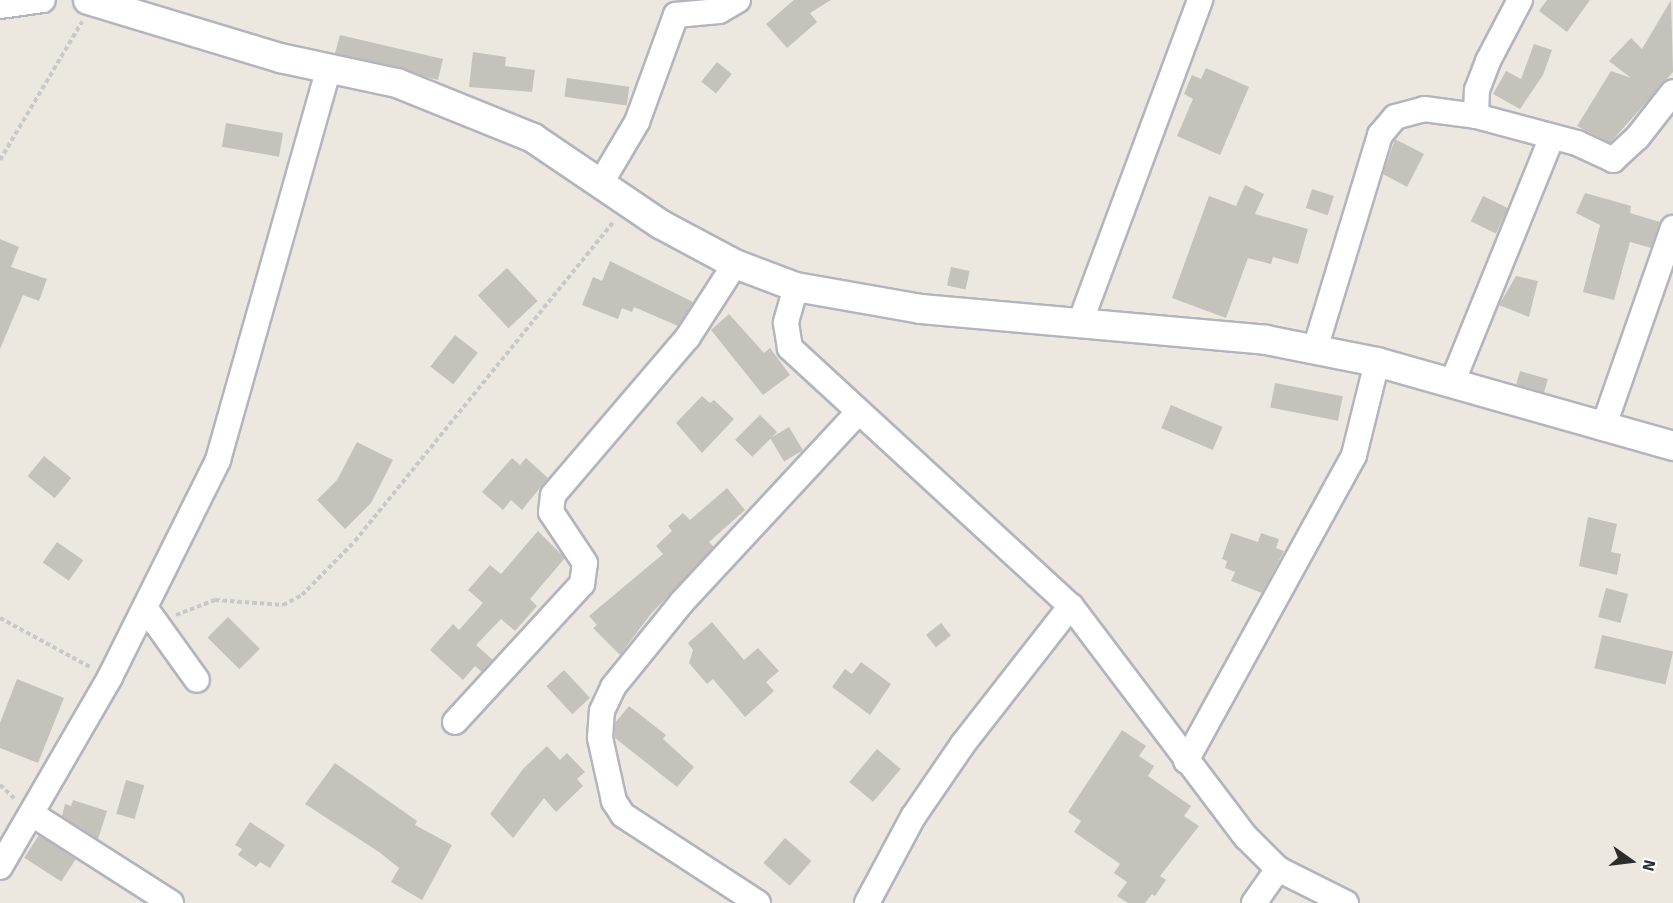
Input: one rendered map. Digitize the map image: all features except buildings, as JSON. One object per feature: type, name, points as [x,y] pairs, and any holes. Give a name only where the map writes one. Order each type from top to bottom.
[{"type":"street","points":[[0,6],[43,0]]},
{"type":"street","points":[[602,181],[637,122],[676,15],[719,11],[738,0]]},
{"type":"street","points":[[1080,322],[1200,0]]},
{"type":"street","points":[[1476,116],[1477,90],[1488,61],[1520,0]]},
{"type":"street","points":[[91,2],[329,68],[396,83],[533,138],[602,181],[660,224],[735,264],[796,287],[921,309],[1080,322],[1315,349],[1377,362],[1673,446]]},
{"type":"street","points":[[0,867],[110,676],[152,616],[218,460],[329,68]]},
{"type":"street","points":[[1315,349],[1380,135],[1395,117],[1424,109],[1476,116],[1551,139],[1577,142],[1613,160],[1637,138],[1673,92]]},
{"type":"street","points":[[1452,383],[1551,139]]},
{"type":"street","points":[[1603,428],[1673,228]]},
{"type":"street","points":[[455,722],[582,584],[585,563],[551,512],[553,495],[688,337],[735,264]]},
{"type":"street","points":[[796,287],[786,323],[790,348],[857,414],[1071,606],[1218,806],[1278,869],[1346,903]]},
{"type":"street","points":[[1186,761],[1354,455],[1377,362]]},
{"type":"street","points":[[758,903],[623,815],[614,801],[600,738],[602,711],[614,687],[682,602],[857,414]]},
{"type":"street","points":[[867,903],[913,817],[956,753],[1071,606]]},
{"type":"street","points":[[152,616],[197,680]]},
{"type":"street","points":[[32,814],[171,903]]},
{"type":"street","points":[[1254,903],[1278,869]]},
{"type":"path","points":[[0,160],[91,2]]},
{"type":"path","points":[[152,616],[215,600],[283,605],[302,595],[355,541],[630,201]]},
{"type":"path","points":[[0,618],[110,676]]}]
